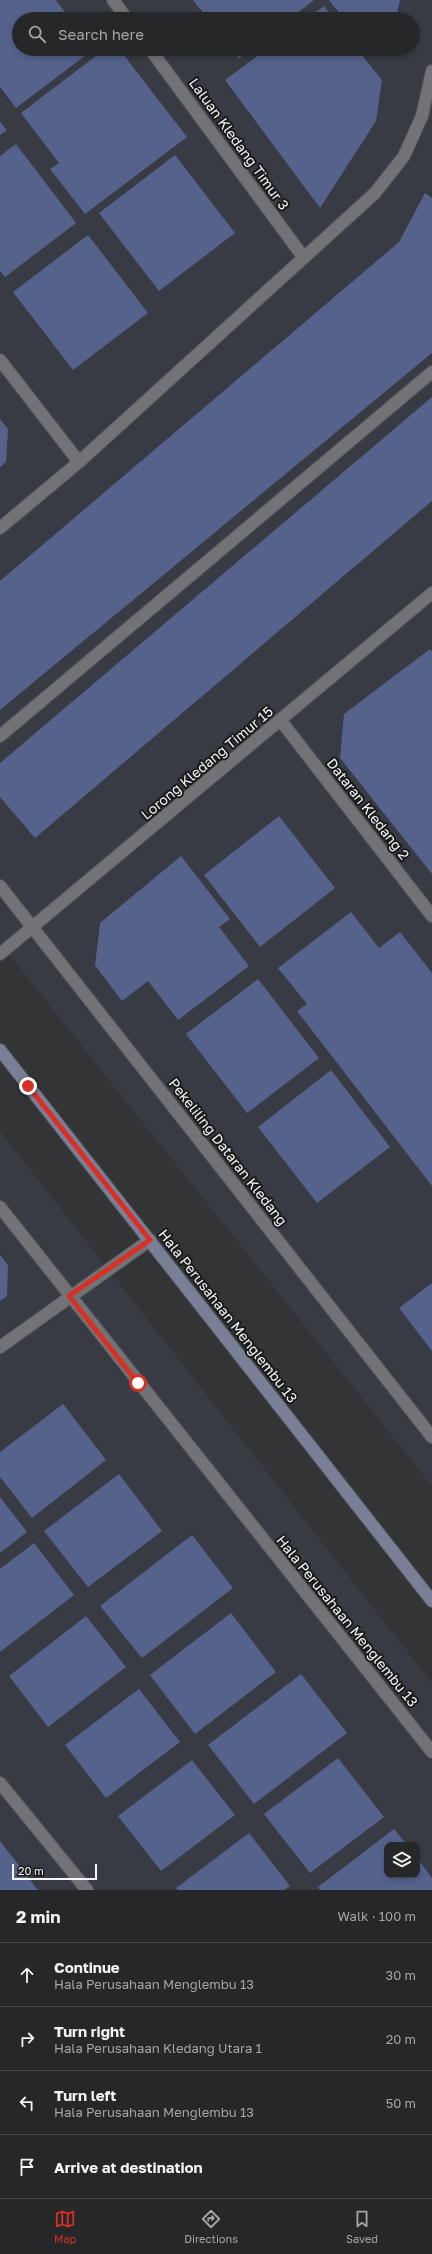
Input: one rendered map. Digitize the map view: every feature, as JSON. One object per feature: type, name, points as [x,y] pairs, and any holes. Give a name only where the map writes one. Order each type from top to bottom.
[{"type":"street","points":[[114,0],[123,12]]},
{"type":"street","name":"Laluan Kledang Timur 3","points":[[155,56],[304,258]]},
{"type":"street","points":[[0,528],[79,462],[375,193],[404,156],[422,116],[432,71]]},
{"type":"street","points":[[0,360],[79,462]]},
{"type":"street","points":[[0,736],[432,372]]},
{"type":"street","name":"Lorong Kledang Timur 15","points":[[0,954],[281,721],[432,593]]},
{"type":"street","name":"Dataran Kledang 2","points":[[281,721],[432,916]]},
{"type":"street","name":"Pekeliling Dataran Kledang","points":[[0,886],[432,1437]]},
{"type":"street","name":"Hala Perusahaan Menglembu 13","points":[[0,1050],[432,1601]]},
{"type":"street","name":"Hala Perusahaan Menglembu 13","points":[[0,1207],[69,1296],[432,1752]]},
{"type":"street","points":[[0,1347],[69,1296],[150,1240]]},
{"type":"street","points":[[0,1782],[87,1890]]},
{"type":"shaded area","points":[[0,0],[432,0],[432,1486],[0,943]]},
{"type":"shaded area","points":[[0,1131],[432,1683],[432,1890],[0,1890]]},
{"type":"building","points":[[0,0],[56,0],[65,12],[12,12],[12,56],[85,56],[16,108],[0,87]]},
{"type":"building","points":[[193,0],[314,0],[299,12],[202,12]]},
{"type":"building","points":[[329,0],[400,0],[397,12],[338,12]]},
{"type":"building","points":[[324,6],[329,12],[316,12]]},
{"type":"building","points":[[96,56],[124,56],[187,137],[85,214],[50,169],[59,163],[21,113]]},
{"type":"building","points":[[258,56],[363,56],[382,80],[376,121],[320,208],[225,80]]},
{"type":"building","points":[[0,122],[7,130],[0,135]]},
{"type":"building","points":[[16,144],[76,223],[5,277],[0,271],[0,156]]},
{"type":"building","points":[[175,155],[235,233],[159,291],[99,213]]},
{"type":"building","points":[[425,193],[432,198],[432,353],[0,710],[0,581],[399,242]]},
{"type":"building","points":[[88,235],[148,313],[73,370],[13,292]]},
{"type":"building","points":[[432,397],[432,501],[35,838],[0,797],[0,763]]},
{"type":"building","points":[[0,419],[8,429],[6,462],[0,467]]},
{"type":"building","points":[[430,649],[432,652],[432,874],[340,758],[344,714]]},
{"type":"building","points":[[279,816],[335,888],[260,947],[204,875]]},
{"type":"building","points":[[181,856],[230,919],[219,927],[249,966],[178,1020],[148,981],[122,1001],[95,965],[100,923]]},
{"type":"building","points":[[351,912],[379,948],[400,932],[432,973],[432,1186],[297,1011],[307,1004],[278,968]]},
{"type":"building","points":[[258,979],[319,1058],[247,1113],[186,1034]]},
{"type":"building","points":[[331,1070],[390,1147],[317,1203],[258,1127]]},
{"type":"building","points":[[0,1255],[8,1265],[7,1296],[0,1301]]},
{"type":"building","points":[[432,1283],[432,1351],[399,1308]]},
{"type":"building","points":[[63,1404],[106,1460],[32,1518],[0,1477],[0,1452]]},
{"type":"building","points":[[119,1474],[162,1531],[88,1587],[44,1531]]},
{"type":"building","points":[[0,1497],[27,1532],[0,1553]]},
{"type":"building","points":[[192,1535],[233,1588],[142,1658],[100,1606]]},
{"type":"building","points":[[34,1543],[74,1595],[0,1652],[0,1569]]},
{"type":"building","points":[[231,1613],[276,1672],[195,1734],[150,1675]]},
{"type":"building","points":[[86,1616],[126,1667],[48,1727],[9,1676]]},
{"type":"building","points":[[301,1674],[347,1733],[254,1804],[208,1745]]},
{"type":"building","points":[[139,1689],[180,1742],[106,1798],[65,1745]]},
{"type":"building","points":[[338,1758],[384,1817],[310,1873],[264,1814]]},
{"type":"building","points":[[192,1760],[235,1815],[161,1871],[118,1816]]},
{"type":"building","points":[[394,1829],[405,1842],[384,1842],[384,1878],[420,1878],[420,1862],[432,1878],[432,1890],[320,1890],[318,1887]]},
{"type":"building","points":[[249,1833],[290,1886],[284,1890],[178,1890],[176,1888]]},
{"type":"building","points":[[0,1841],[38,1890],[0,1890]]},
{"type":"route","points":[[28,1086],[150,1240],[69,1296],[138,1383]]}]
